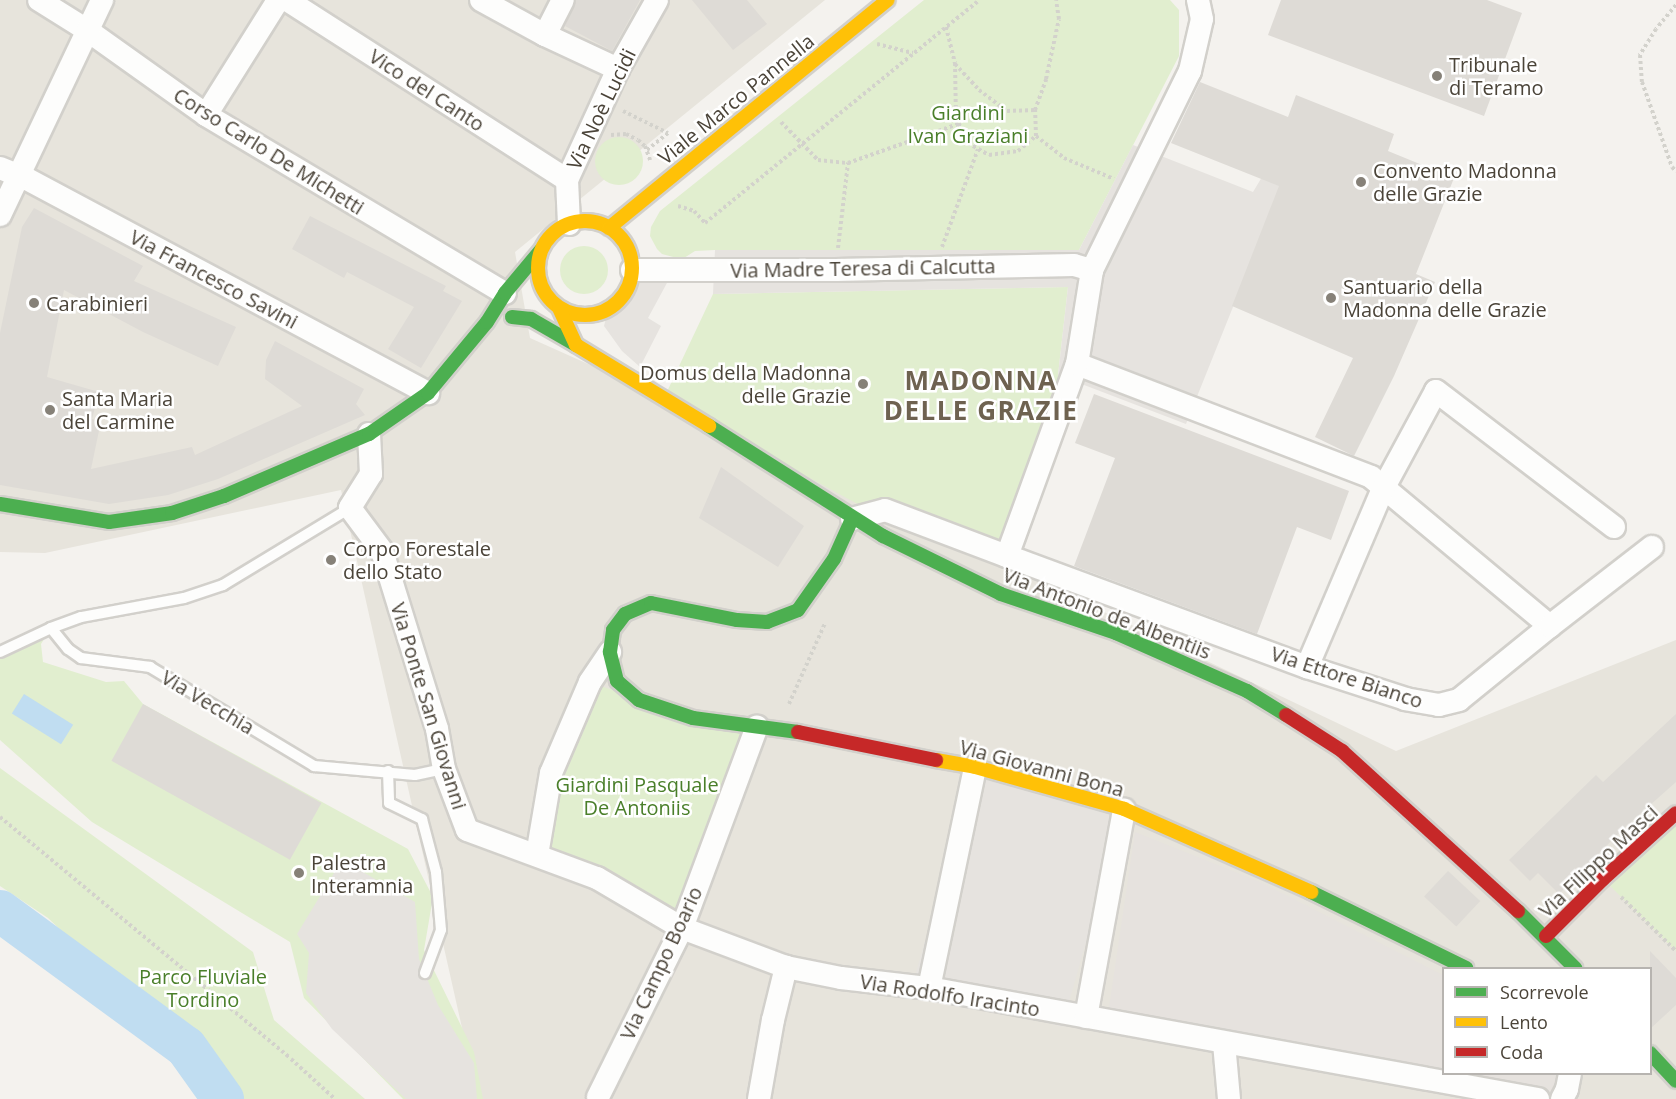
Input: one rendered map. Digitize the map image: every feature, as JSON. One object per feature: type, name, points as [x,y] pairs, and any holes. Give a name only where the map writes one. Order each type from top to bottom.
[{"type":"main road","name":"Viale Marco Pannella","points":[[609,228],[888,0]]},
{"type":"main road","points":[[0,504],[109,522],[172,513],[224,496],[369,434],[428,393],[487,322],[505,294],[552,234],[569,224],[590,222],[609,228],[626,246],[632,270],[627,290],[608,310],[604,326]]},
{"type":"main road","points":[[539,302],[537,275],[541,250]]},
{"type":"main road","points":[[487,322],[512,316],[539,302],[578,315],[588,316],[608,310]]},
{"type":"main road","points":[[559,308],[576,345]]},
{"type":"main road","name":"Via Antonio de Albentiis","points":[[512,316],[531,319],[616,367],[852,519],[910,551],[1001,594],[1116,633],[1247,691],[1342,751],[1546,936],[1573,967]]},
{"type":"main road","points":[[606,347],[616,367]]},
{"type":"main road","points":[[610,652],[613,630],[625,614],[651,603],[756,622],[767,622],[798,610],[834,559],[852,519]]},
{"type":"main road","name":"Via Giovanni Bona","points":[[610,652],[617,681],[639,700],[693,718],[824,735],[975,768],[1124,809],[1236,857],[1403,935],[1462,967]]},
{"type":"main road","name":"Via Filippo Masci","points":[[1546,936],[1603,879],[1676,813]]},
{"type":"main road","points":[[1652,1055],[1676,1081]]},
{"type":"street","name":"Corso Carlo De Michetti","points":[[39,0],[87,30],[206,115],[505,294]]},
{"type":"street","points":[[0,214],[10,171],[102,0]]},
{"type":"street","points":[[206,115],[278,0]]},
{"type":"street","name":"Vico del Canto","points":[[287,0],[567,180]]},
{"type":"street","points":[[482,0],[545,35],[618,69]]},
{"type":"street","points":[[545,35],[563,0]]},
{"type":"street","name":"Via Noè Lucidi","points":[[569,224],[567,180],[618,69],[657,0]]},
{"type":"street","points":[[1007,556],[1077,364],[1092,270],[1190,71],[1202,19],[1198,0]]},
{"type":"street","name":"Via Francesco Savini","points":[[10,171],[428,393]]},
{"type":"street","name":"Via Madre Teresa di Calcutta","points":[[632,270],[836,270],[934,266],[1074,265],[1092,270]]},
{"type":"street","points":[[1077,364],[1371,477],[1550,626]]},
{"type":"street","points":[[1307,667],[1383,489],[1436,391],[1614,527]]},
{"type":"street","points":[[350,508],[371,474],[369,434]]},
{"type":"street","name":"Via Ponte San Giovanni","points":[[350,508],[382,551],[434,720],[444,770],[467,830],[513,849],[537,855],[597,878],[682,928]]},
{"type":"street","name":"Via Ettore Bianco","points":[[852,519],[885,510],[1307,667],[1406,699],[1439,705],[1459,700],[1550,626],[1652,548]]},
{"type":"street","points":[[537,855],[551,773],[590,682],[610,652]]},
{"type":"street","name":"Via Campo Boario","points":[[598,1097],[682,928],[768,728]]},
{"type":"street","points":[[929,988],[975,768]]},
{"type":"street","points":[[1086,1017],[1124,809]]},
{"type":"street","name":"Via Rodolfo Iracinto","points":[[682,928],[786,967],[841,978],[929,988],[1538,1099]]},
{"type":"street","points":[[759,1099],[773,1020],[786,967]]},
{"type":"street","points":[[1224,1043],[1229,1099]]},
{"type":"street","points":[[1562,1099],[1570,1075]]},
{"type":"lane","points":[[0,652],[51,628],[81,617],[184,598],[223,585],[350,508]]},
{"type":"lane","name":"Via Vecchia","points":[[51,628],[68,649],[81,658],[150,667],[314,766],[415,775],[444,770]]},
{"type":"lane","points":[[388,771],[389,803],[422,819],[436,872],[441,930],[425,973]]},
{"type":"path","points":[[705,223],[979,0]]},
{"type":"path","points":[[1056,0],[1059,19],[1046,79],[1035,110],[1036,136],[1064,158],[1133,188]]},
{"type":"path","points":[[1676,5],[1656,29],[1640,55],[1642,82],[1672,167],[1676,171]]},
{"type":"path","points":[[946,27],[955,63],[958,123],[968,143],[989,155],[1018,151],[1036,136]]},
{"type":"path","points":[[872,42],[914,53]]},
{"type":"path","points":[[955,63],[979,90],[1007,111],[1035,110]]},
{"type":"path","points":[[603,101],[668,132],[647,150],[638,140],[626,134],[606,137]]},
{"type":"path","points":[[777,118],[818,160],[848,163],[958,123]]},
{"type":"path","points":[[934,266],[978,149]]},
{"type":"path","points":[[836,270],[848,163]]},
{"type":"path","points":[[768,728],[828,614]]},
{"type":"path","points":[[0,817],[291,1059],[334,1099]]},
{"type":"path","points":[[1603,879],[1676,951]]},
{"type":"shaded area","points":[[0,0],[825,0],[515,252],[530,338],[664,398],[907,518],[1396,751],[1676,640],[1676,1099],[478,1099],[341,490],[45,553],[0,552]]},
{"type":"shaded area","points":[[1133,145],[1253,192],[1262,177],[1282,185],[1186,424],[1058,375],[1068,287],[713,294],[715,250],[1079,250]]},
{"type":"shaded area","points":[[674,270],[648,318],[661,326],[640,367],[622,351],[604,326],[608,310],[621,299],[631,280]]},
{"type":"shaded area","points":[[975,767],[1124,810],[1062,1027],[913,984]]},
{"type":"shaded area","points":[[1135,832],[1260,882],[1442,974],[1442,1073],[1108,1014]]},
{"type":"shaded area","points":[[342,860],[415,902],[419,959],[438,1005],[474,1063],[477,1099],[406,1099],[332,1029],[306,993],[309,953],[297,934]]},
{"type":"shaded area","points":[[1452,1075],[1560,1075],[1557,1093]]},
{"type":"green space","name":"Giardini Ivan Graziani","points":[[924,0],[1170,0],[1179,10],[1179,56],[1079,250],[715,250],[695,251],[684,258],[677,258],[662,254],[657,249],[650,236],[651,227],[660,211]]},
{"type":"green space","points":[[614,137],[624,137],[639,147],[643,161],[642,170],[633,181],[624,185],[614,185],[599,175],[595,166],[595,156],[605,141]]},
{"type":"green space","points":[[579,246],[589,246],[604,256],[608,270],[607,279],[598,290],[589,294],[579,294],[564,284],[560,275],[560,265],[570,250]]},
{"type":"green space","points":[[1068,287],[1058,375],[1073,380],[1007,556],[872,512],[664,398],[713,294]]},
{"type":"green space","name":"Palestra Interamnia","points":[[51,628],[41,644],[43,662],[106,682],[124,681],[143,704],[408,849],[433,897],[424,950],[474,1052],[483,1099],[403,1099],[304,998],[290,942],[92,822],[0,740],[0,652]]},
{"type":"green space","name":"Giardini Pasquale De Antoniis","points":[[590,682],[664,709],[757,726],[682,928],[537,855]]},
{"type":"green space","name":"Parco Fluviale Tordino","points":[[0,768],[253,952],[274,1020],[365,1099],[237,1099],[48,918],[0,886]]},
{"type":"green space","points":[[1676,813],[1676,951],[1603,879]]},
{"type":"water","points":[[24,694],[73,725],[61,744],[12,714]]},
{"type":"building","points":[[576,0],[640,0],[612,51],[565,26]]},
{"type":"building","points":[[692,0],[747,0],[767,24],[733,50]]},
{"type":"building","name":"Tribunale di Teramo","points":[[1281,0],[1487,0],[1522,13],[1484,116],[1268,35]]},
{"type":"building","name":"Convento Madonna delle Grazie","points":[[1200,82],[1288,117],[1296,95],[1394,134],[1388,151],[1454,178],[1416,274],[1435,282],[1394,376],[1354,456],[1315,437],[1353,358],[1232,306],[1279,186],[1171,143]]},
{"type":"building","points":[[34,208],[143,266],[134,281],[236,327],[218,366],[143,332],[64,290],[47,377],[99,392],[92,419],[101,421],[91,469],[192,447],[195,455],[302,406],[265,379],[266,360],[275,341],[364,389],[356,404],[365,415],[218,479],[168,495],[109,504],[0,485],[0,333],[22,227]]},
{"type":"building","points":[[310,216],[446,286],[443,291],[462,301],[421,368],[388,349],[414,307],[347,272],[344,278],[292,249]]},
{"type":"building","points":[[1094,394],[1349,491],[1331,540],[1297,527],[1257,634],[1074,566],[1115,458],[1075,443]]},
{"type":"building","points":[[721,467],[804,526],[778,567],[699,518]]},
{"type":"building","points":[[143,704],[321,803],[290,860],[111,761]]},
{"type":"building","points":[[1676,714],[1676,782],[1622,830],[1559,894],[1538,873],[1530,881],[1509,860],[1596,775],[1603,782]]},
{"type":"building","points":[[1448,871],[1480,901],[1456,927],[1424,897]]},
{"type":"building","points":[[1650,951],[1676,978],[1676,1005],[1652,1027],[1652,967],[1650,967]]},
{"type":"waterway","points":[[0,911],[186,1047],[223,1099]]},
{"type":"traffic: fast","points":[[0,504],[109,522],[172,513],[224,496],[369,434],[428,393],[487,322],[505,293],[541,250]]},
{"type":"traffic: fast","points":[[512,317],[531,319],[576,345]]},
{"type":"traffic: fast","points":[[709,426],[883,536],[1001,594],[1116,633],[1247,691],[1286,715]]},
{"type":"traffic: fast","points":[[798,732],[693,718],[639,700],[617,681],[610,652],[613,630],[625,614],[651,603],[737,620],[767,622],[798,610],[834,559],[852,519]]},
{"type":"traffic: fast","points":[[1311,892],[1464,967]]},
{"type":"traffic: fast","points":[[1518,911],[1574,967]]},
{"type":"traffic: fast","points":[[1652,1055],[1676,1081]]},
{"type":"traffic: slow","points":[[609,228],[888,0]]},
{"type":"traffic: slow","points":[[585,221],[603,224],[618,235],[629,250],[632,268],[629,286],[618,301],[603,312],[585,315],[567,312],[552,301],[541,286],[538,268],[541,250],[552,235],[567,224],[585,221]]},
{"type":"traffic: slow","points":[[559,308],[576,345],[709,426]]},
{"type":"traffic: slow","points":[[936,760],[975,767],[1124,809],[1311,892]]},
{"type":"traffic: jam","points":[[1286,715],[1342,751],[1518,911]]},
{"type":"traffic: jam","points":[[798,732],[936,760]]},
{"type":"traffic: jam","points":[[1546,936],[1603,879],[1676,813]]},
{"type":"place","name":"Tribunale di Teramo","points":[[1437,76]]},
{"type":"place","name":"Convento Madonna delle Grazie","points":[[1361,182]]},
{"type":"place","name":"Santuario della Madonna delle Grazie","points":[[1331,298]]},
{"type":"place","name":"Carabinieri","points":[[34,303]]},
{"type":"place","name":"Domus della Madonna delle Grazie","points":[[863,384]]},
{"type":"place","name":"Santa Maria del Carmine","points":[[50,410]]},
{"type":"place","name":"Corpo Forestale dello Stato","points":[[331,560]]},
{"type":"place","name":"Palestra Interamnia","points":[[299,873]]},
{"type":"district","name":"MADONNA DELLE GRAZIE","points":[[981,396]]}]
